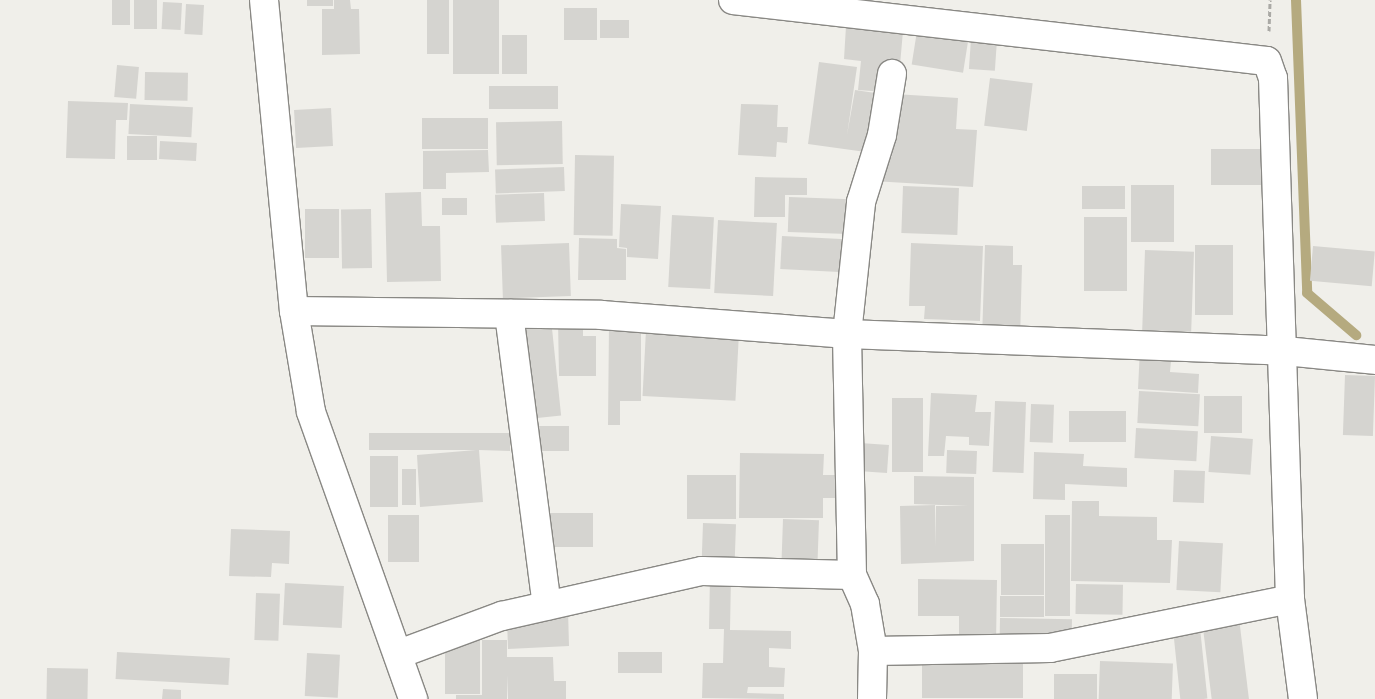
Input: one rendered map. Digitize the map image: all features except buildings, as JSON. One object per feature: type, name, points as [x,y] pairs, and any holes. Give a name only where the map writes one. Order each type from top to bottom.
[{"type":"street","points":[[264,0],[294,311],[311,412],[399,654],[413,699]]},
{"type":"street","points":[[732,0],[1267,61],[1273,78],[1285,351],[1290,599],[1303,699]]},
{"type":"street","points":[[872,699],[872,651],[865,604],[852,575],[848,334],[859,211],[882,135],[892,74]]},
{"type":"street","points":[[294,311],[601,315],[848,334],[1285,351],[1375,360]]},
{"type":"street","points":[[509,314],[547,606]]},
{"type":"street","points":[[399,654],[502,616],[702,571],[852,575]]},
{"type":"street","points":[[872,651],[1050,648],[1290,599]]},
{"type":"waterway","points":[[1296,0],[1307,293],[1356,335]]}]
